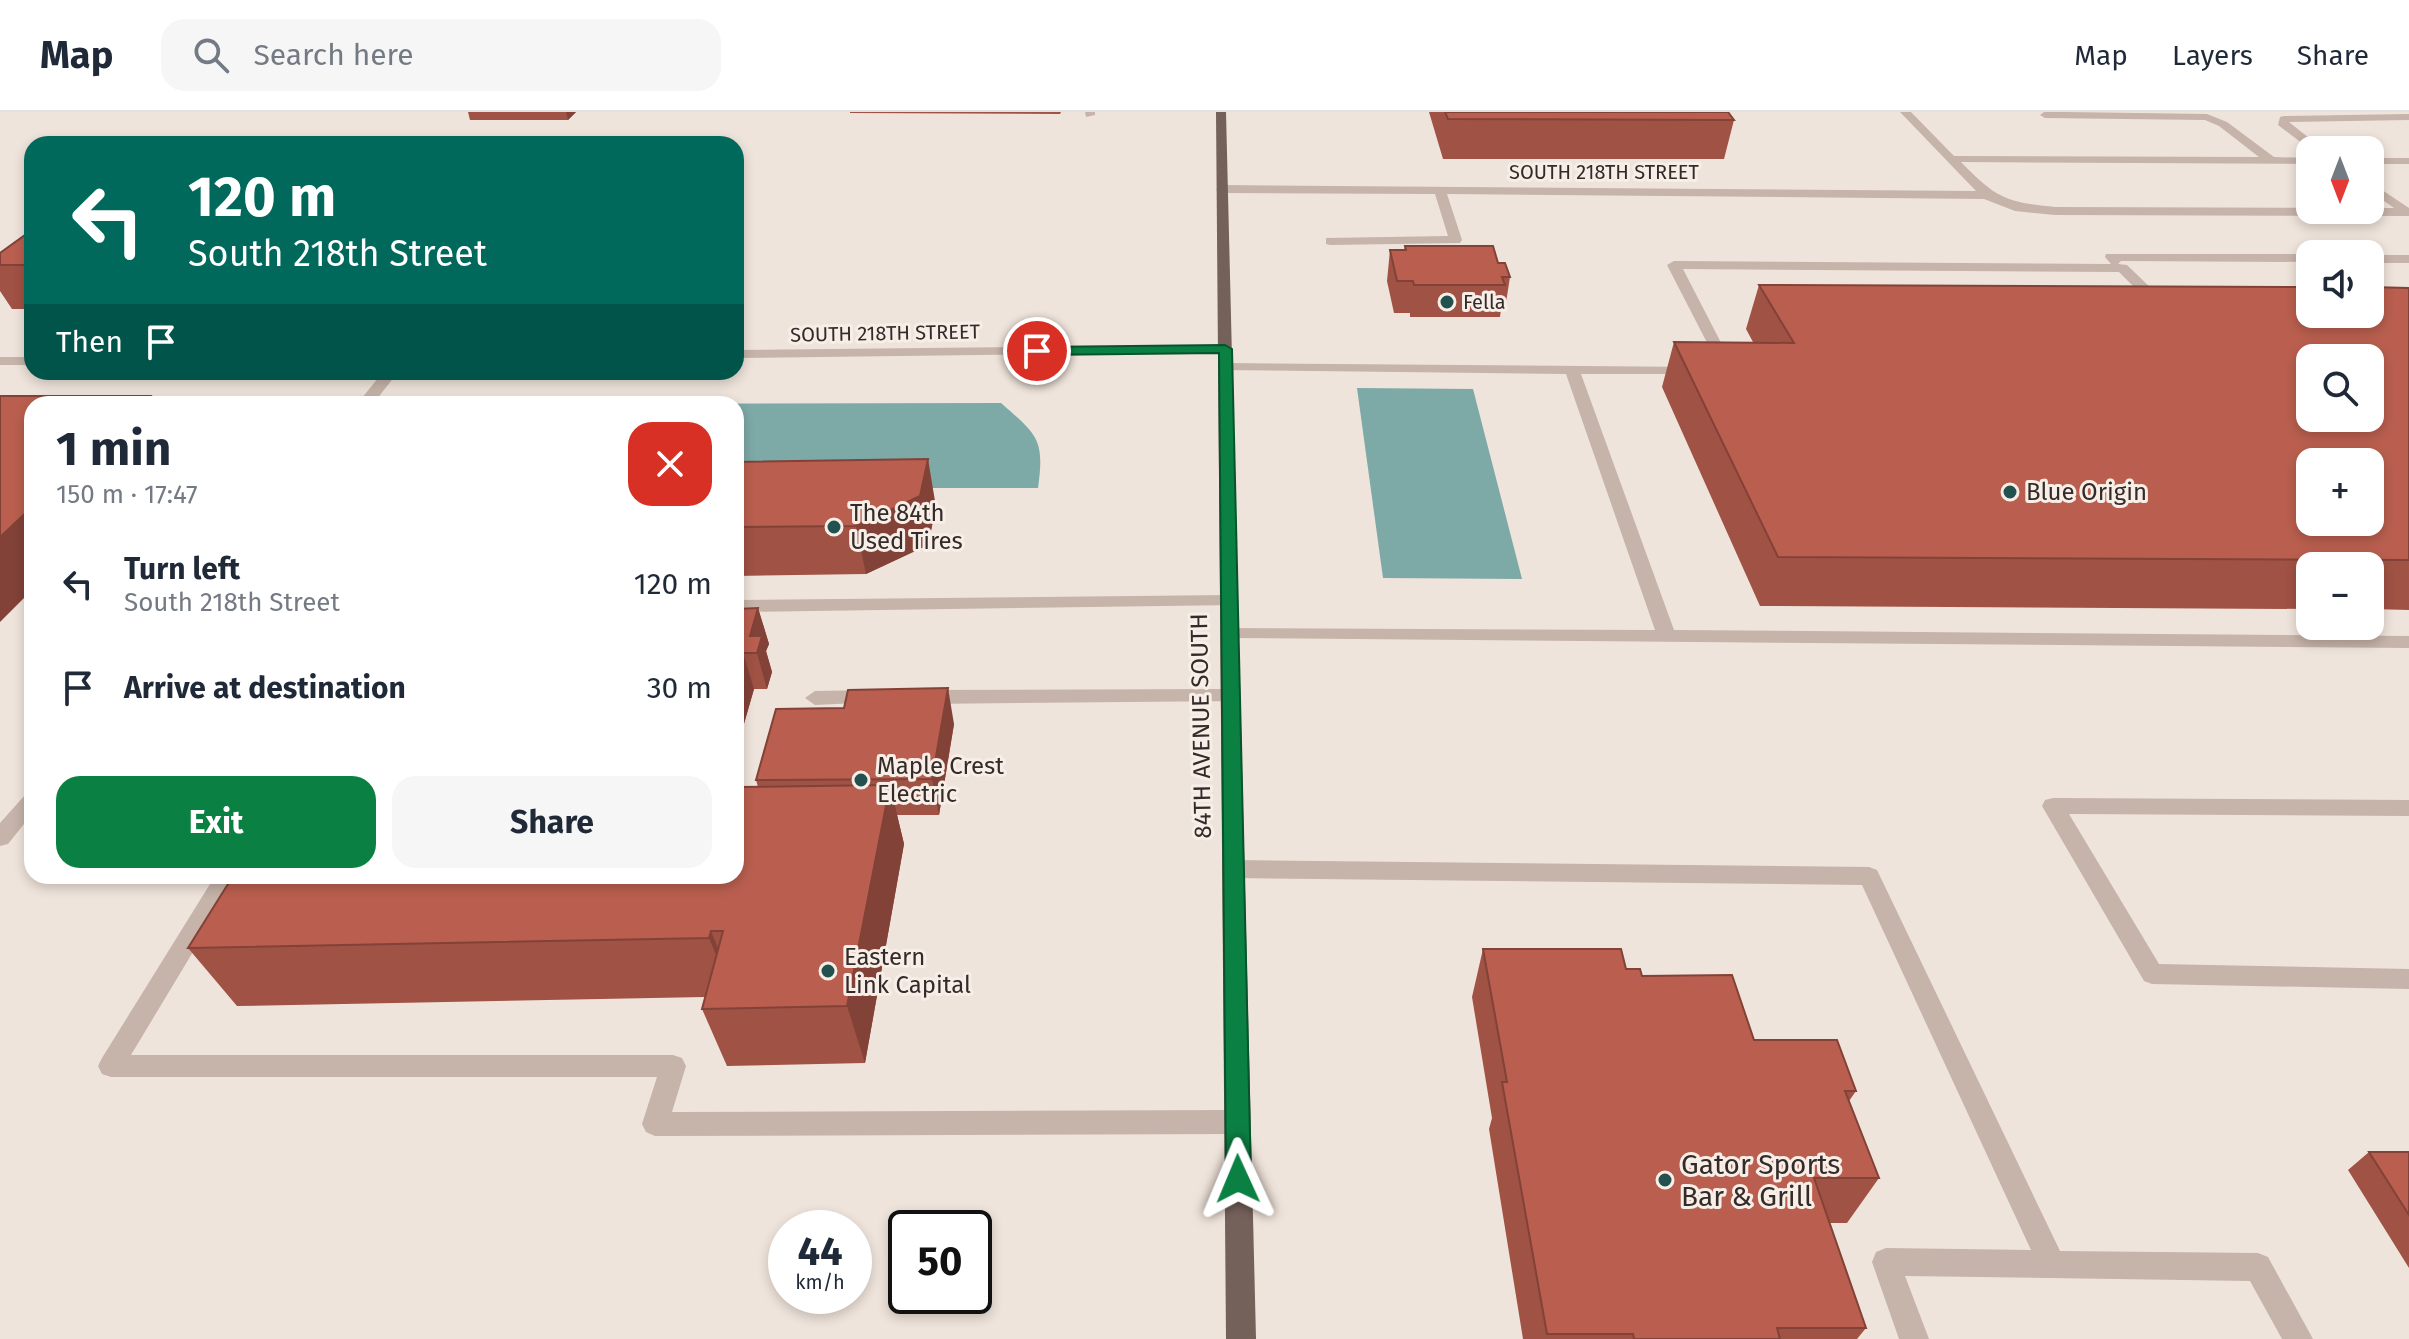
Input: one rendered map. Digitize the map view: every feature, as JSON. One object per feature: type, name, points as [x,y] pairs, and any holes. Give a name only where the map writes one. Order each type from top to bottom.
[{"type":"main road","name":"84TH AVENUE SOUTH","points":[[1221,112],[1241,1339]]},
{"type":"street","points":[[1905,112],[1986,195],[2015,207],[2055,211],[2408,212]]},
{"type":"street","points":[[2045,115],[2207,117],[2223,124],[2270,160]]},
{"type":"street","points":[[2298,136],[2283,125],[2284,119],[2409,117]]},
{"type":"street","points":[[1951,159],[2296,161]]},
{"type":"street","points":[[2384,161],[2409,161]]},
{"type":"street","name":"SOUTH 218TH STREET","points":[[1222,189],[1986,195]]},
{"type":"street","points":[[1330,241],[1456,240],[1440,191]]},
{"type":"street","points":[[2384,196],[2408,212]]},
{"type":"street","points":[[2182,295],[2150,295],[2111,257],[2296,258]]},
{"type":"street","points":[[2384,259],[2409,259]]},
{"type":"street","name":"SOUTH 218TH STREET","points":[[744,354],[1225,358],[1572,369],[1728,370],[1674,265],[2122,268]]},
{"type":"street","points":[[0,361],[24,361]]},
{"type":"street","points":[[1572,369],[1667,636]]},
{"type":"street","points":[[372,396],[384,380]]},
{"type":"street","points":[[744,606],[1230,601]]},
{"type":"street","points":[[1229,632],[2409,642]]},
{"type":"street","points":[[815,698],[1231,696]]},
{"type":"street","points":[[2409,808],[2053,806],[2152,974],[2409,979]]},
{"type":"street","points":[[0,838],[24,810]]},
{"type":"street","points":[[1233,869],[1869,876],[2051,1263]]},
{"type":"street","points":[[222,884],[111,1066],[673,1066],[655,1124],[1237,1122]]},
{"type":"street","points":[[1914,1339],[1886,1262],[2258,1267],[2298,1339]]},
{"type":"water","points":[[1357,388],[1473,389],[1522,579],[1383,578]]},
{"type":"water","points":[[1001,403],[1036,439],[1040,458],[1038,488],[744,488],[744,404]]},
{"type":"building","points":[[1445,112],[1728,112],[1734,120],[1448,119]]},
{"type":"building","points":[[24,236],[24,265],[0,265],[0,253]]},
{"type":"building","points":[[1405,246],[1493,246],[1498,263],[1505,263],[1510,277],[1502,277],[1505,285],[1414,285],[1413,281],[1397,281],[1390,250],[1406,250]]},
{"type":"building","name":"Blue Origin","points":[[1759,285],[2296,287],[2296,328],[2384,328],[2384,287],[2409,288],[2409,560],[2384,560],[2384,552],[2296,552],[2296,559],[1778,557],[1674,342],[1794,343]]},
{"type":"building","points":[[0,396],[24,396],[24,514],[0,537]]},
{"type":"building","points":[[928,459],[920,496],[856,526],[744,527],[744,462]]},
{"type":"building","points":[[758,608],[750,636],[762,636],[757,653],[744,653],[744,609]]},
{"type":"building","points":[[948,688],[932,779],[756,780],[776,709],[844,708],[848,690]]},
{"type":"building","points":[[890,785],[847,1006],[702,1009],[723,931],[711,931],[709,938],[188,948],[228,884],[744,884],[744,787]]},
{"type":"building","name":"Gator Sports Bar & Grill","points":[[1483,949],[1621,949],[1626,969],[1640,969],[1642,976],[1732,975],[1754,1040],[1837,1040],[1856,1091],[1845,1091],[1879,1178],[1814,1178],[1866,1328],[1777,1328],[1780,1339],[1634,1339],[1633,1334],[1547,1334],[1502,1082],[1507,1082]]},
{"type":"building","points":[[2369,1152],[2409,1152],[2409,1215]]},
{"type":"place","name":"Fella","points":[[1447,302]]},
{"type":"place","name":"Blue Origin","points":[[2010,492]]},
{"type":"place","name":"The 84th Used Tires","points":[[834,527]]},
{"type":"place","name":"Maple Crest Electric","points":[[861,780]]},
{"type":"place","name":"Eastern Link Capital","points":[[828,971]]},
{"type":"place","name":"Gator Sports Bar & Grill","points":[[1665,1180]]},
{"type":"route","points":[[1037,351],[1225,349],[1238,1179]]}]
